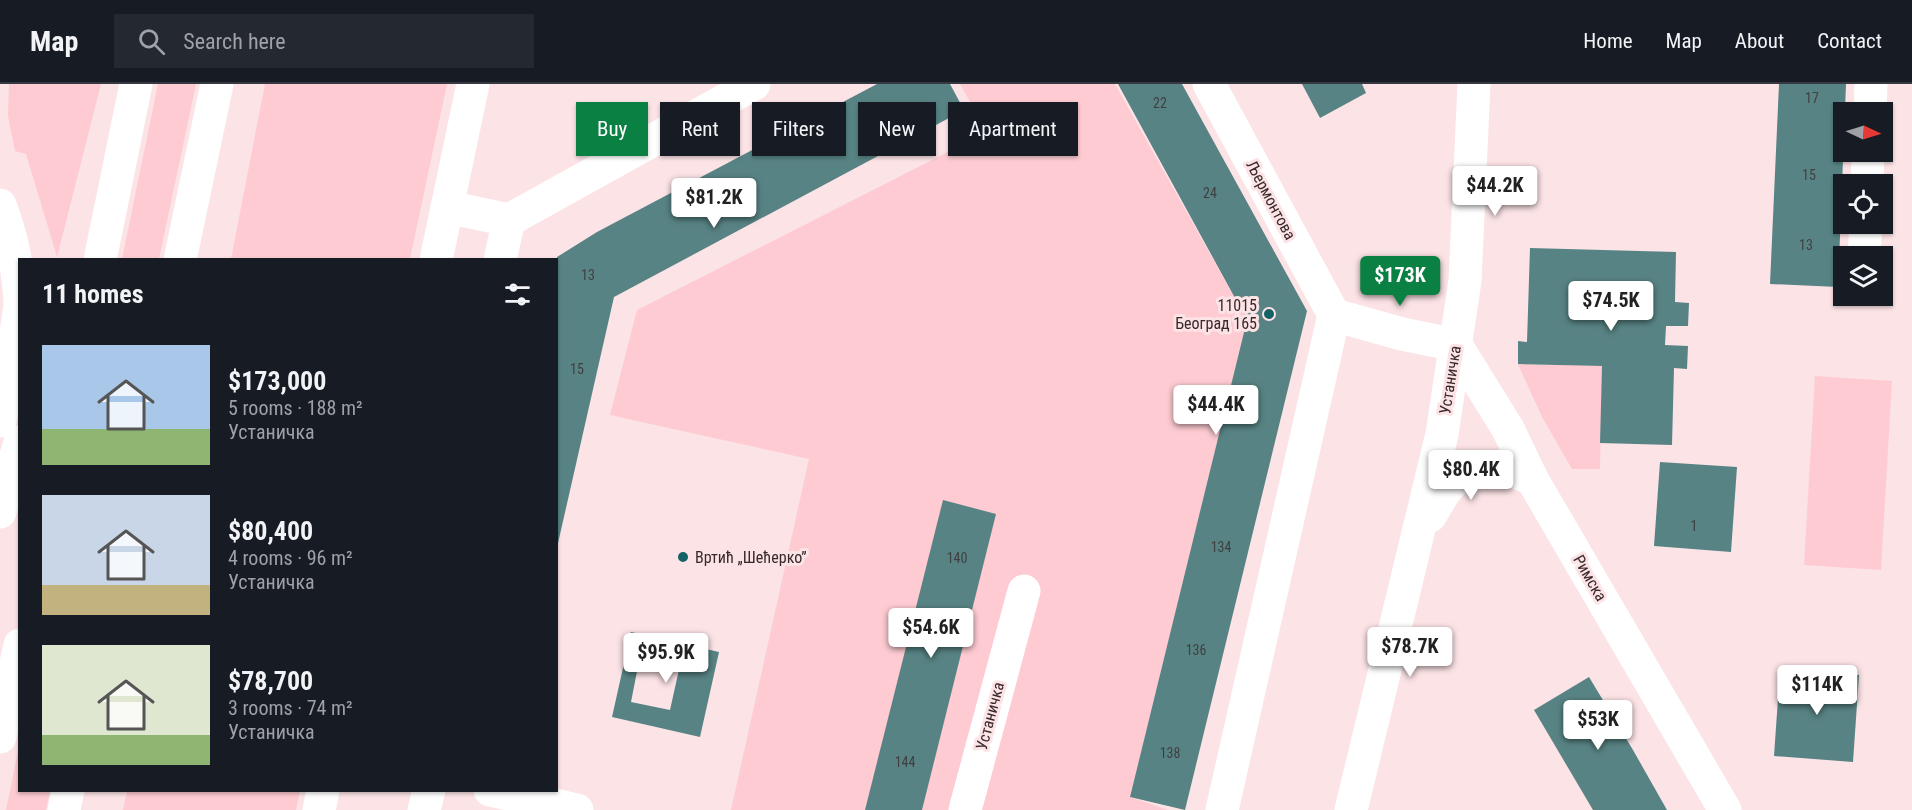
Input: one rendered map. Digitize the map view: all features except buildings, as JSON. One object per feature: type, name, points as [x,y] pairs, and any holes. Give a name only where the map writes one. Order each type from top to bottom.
[{"type":"main road","points":[[100,258],[136,84]]},
{"type":"main road","points":[[180,258],[218,84]]},
{"type":"main road","points":[[436,258],[473,84]]},
{"type":"main road","points":[[447,207],[509,220],[754,84]]},
{"type":"main road","name":"Љермонтова","points":[[1209,84],[1334,315]]},
{"type":"main road","name":"Устаничка","points":[[1351,810],[1442,434],[1465,281],[1474,84]]},
{"type":"main road","points":[[1870,102],[1871,84]]},
{"type":"main road","points":[[82,258],[115,183]]},
{"type":"main road","points":[[0,205],[8,224],[18,277]]},
{"type":"main road","points":[[500,258],[509,220]]},
{"type":"main road","points":[[1222,810],[1334,315],[1402,334],[1456,345]]},
{"type":"main road","points":[[0,422],[18,318]]},
{"type":"main road","name":"Римска","points":[[1456,345],[1508,429],[1532,479],[1725,810]]},
{"type":"main road","points":[[0,512],[18,449]]},
{"type":"main road","points":[[1419,533],[1445,491],[1459,476],[1491,467],[1506,468],[1532,479]]},
{"type":"main road","name":"Устаничка","points":[[969,809],[1024,591]]},
{"type":"main road","points":[[0,737],[18,654]]},
{"type":"main road","points":[[64,810],[68,792]]},
{"type":"main road","points":[[319,810],[323,792]]},
{"type":"main road","points":[[424,810],[428,792]]},
{"type":"main road","points":[[499,792],[577,810]]},
{"type":"shaded area","points":[[9,84],[101,84],[57,257],[26,154],[15,151],[8,116]]},
{"type":"shaded area","points":[[158,84],[196,84],[159,258],[122,258]]},
{"type":"shaded area","points":[[265,84],[447,84],[410,258],[231,258]]},
{"type":"shaded area","points":[[960,84],[1115,84],[1247,320],[1130,797],[1168,810],[731,810],[809,459],[610,415],[637,310],[948,152],[948,156],[1078,156],[1078,102],[970,102]]},
{"type":"shaded area","points":[[1518,364],[1602,366],[1600,469],[1572,469],[1542,417]]},
{"type":"shaded area","points":[[1815,376],[1892,381],[1881,570],[1804,565]]},
{"type":"shaded area","points":[[18,751],[18,792],[50,792],[46,810],[6,810]]},
{"type":"shaded area","points":[[127,792],[300,792],[296,810],[123,810]]},
{"type":"place","name":"11015 Београд 165","points":[[1269,314]]},
{"type":"place","name":"Вртић „Шећерко”","points":[[683,557]]}]
